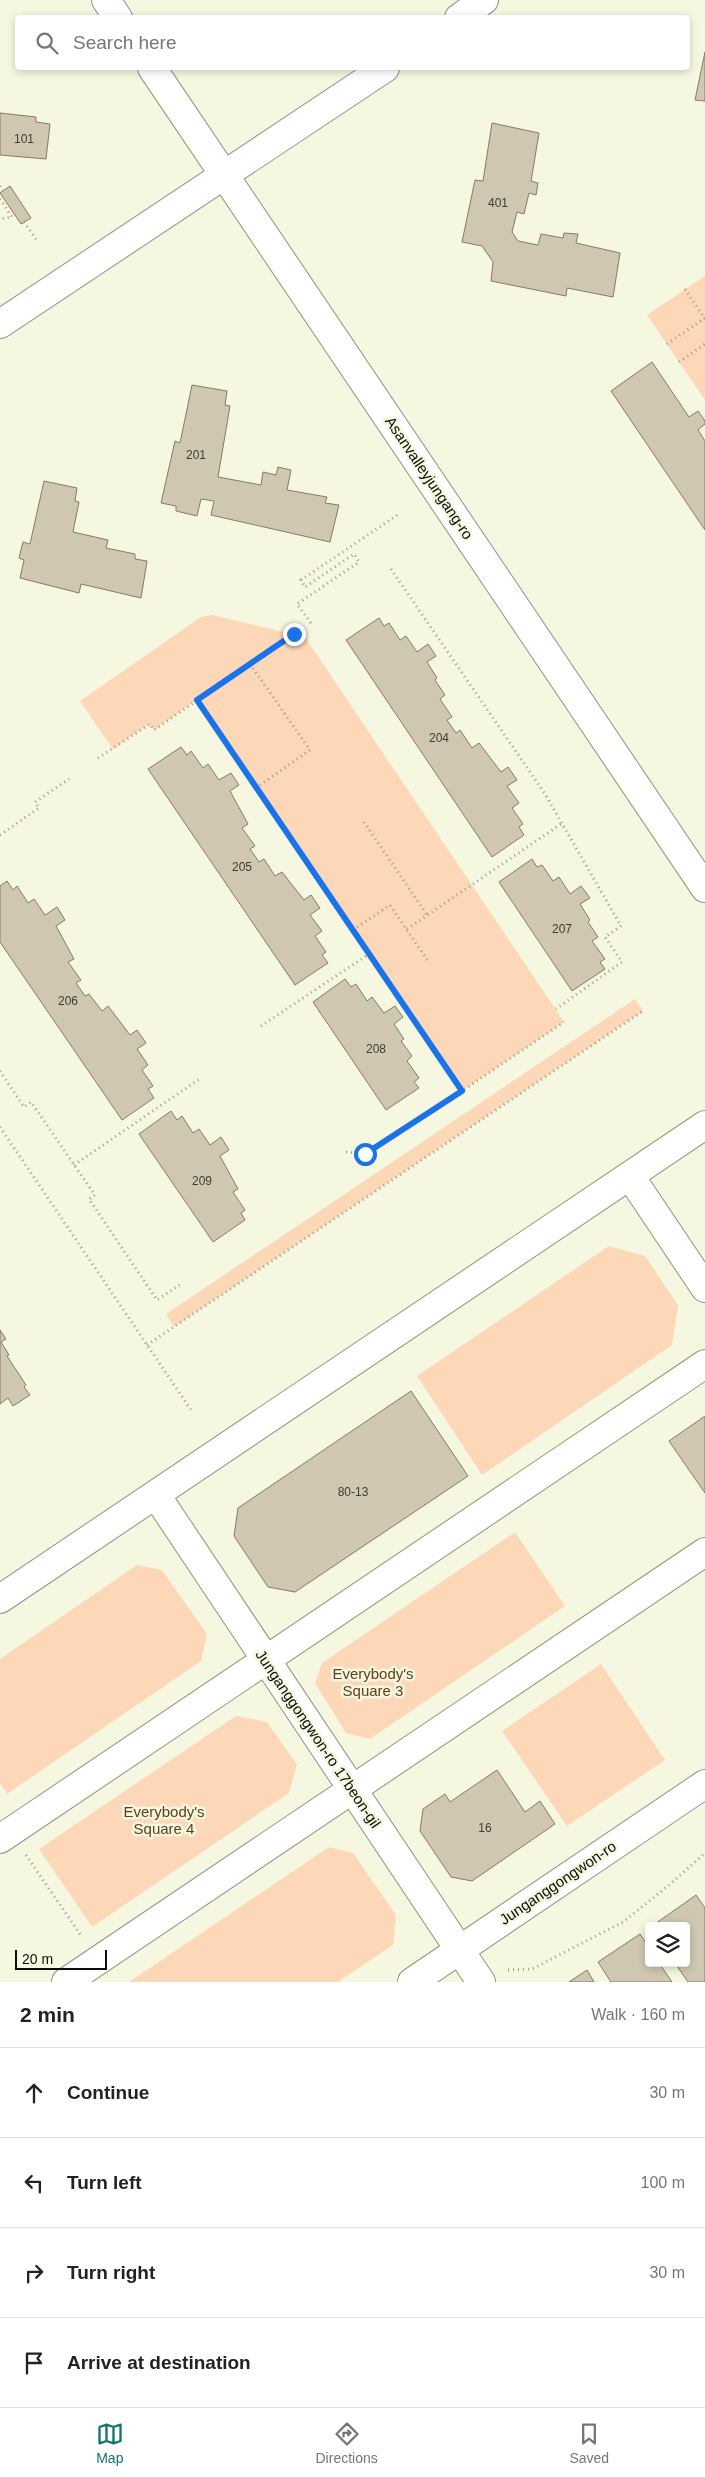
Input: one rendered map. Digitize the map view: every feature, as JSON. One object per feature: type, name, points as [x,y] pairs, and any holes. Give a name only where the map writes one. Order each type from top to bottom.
[{"type":"street","points":[[106,0],[116,15]]},
{"type":"street","points":[[463,15],[484,0]]},
{"type":"street","name":"Asanvalleyjungang-ro","points":[[153,70],[705,888]]},
{"type":"street","points":[[0,324],[382,70]]},
{"type":"street","points":[[0,1599],[705,1125]]},
{"type":"street","points":[[630,1176],[705,1288]]},
{"type":"street","points":[[0,1839],[705,1364]]},
{"type":"street","name":"Junganggongwon-ro 17beon-gil","points":[[156,1495],[481,1982]]},
{"type":"street","points":[[66,1982],[705,1552]]},
{"type":"street","name":"Junganggongwon-ro","points":[[412,1982],[705,1784]]},
{"type":"path","points":[[0,186],[3,191]]},
{"type":"path","points":[[0,199],[12,217],[0,219]]},
{"type":"path","points":[[24,222],[38,242]]},
{"type":"path","points":[[667,344],[705,319],[685,290]]},
{"type":"path","points":[[679,362],[705,344]]},
{"type":"path","points":[[310,623],[297,604],[359,562],[354,554],[305,587],[301,580],[399,514]]},
{"type":"path","points":[[391,569],[545,794],[621,926],[605,937],[622,962],[556,1009]]},
{"type":"path","points":[[98,758],[150,724],[154,730],[294,634]]},
{"type":"path","points":[[250,664],[310,750],[256,788]]},
{"type":"path","points":[[197,700],[462,1091]]},
{"type":"path","points":[[0,835],[40,808],[35,802],[69,779]]},
{"type":"path","points":[[364,822],[428,916]]},
{"type":"path","points":[[407,930],[561,824]]},
{"type":"path","points":[[353,930],[390,905],[428,961]]},
{"type":"path","points":[[261,1026],[369,954]]},
{"type":"path","points":[[147,1345],[643,1011]]},
{"type":"path","points":[[346,1152],[365,1154],[564,1022]]},
{"type":"path","points":[[0,1071],[24,1106],[31,1102],[95,1195],[89,1199],[157,1300],[182,1283]]},
{"type":"path","points":[[74,1165],[202,1078]]},
{"type":"path","points":[[0,1127],[193,1413]]},
{"type":"path","points":[[25,1853],[84,1941]]},
{"type":"path","points":[[508,1970],[532,1969],[623,1922],[667,1888],[705,1853]]},
{"type":"green space","points":[[705,276],[705,400],[647,315]]},
{"type":"green space","points":[[212,615],[305,637],[564,1022],[462,1091],[197,700],[154,730],[149,724],[113,749],[80,701],[201,617]]},
{"type":"green space","points":[[635,999],[643,1011],[174,1327],[166,1314]]},
{"type":"green space","points":[[609,1246],[645,1256],[678,1305],[672,1345],[482,1475],[417,1376]]},
{"type":"green space","name":"Everybody's Square 3","points":[[515,1532],[565,1606],[370,1739],[346,1733],[315,1683],[322,1663]]},
{"type":"green space","points":[[137,1565],[162,1570],[207,1634],[201,1661],[7,1794],[0,1783],[0,1659]]},
{"type":"green space","points":[[601,1664],[665,1760],[567,1826],[502,1731]]},
{"type":"green space","name":"Everybody's Square 4","points":[[236,1716],[267,1722],[297,1765],[289,1793],[92,1927],[39,1849]]},
{"type":"green space","points":[[329,1847],[353,1853],[396,1915],[393,1945],[338,1982],[129,1982]]},
{"type":"building","points":[[705,52],[705,101],[695,100]]},
{"type":"building","points":[[0,113],[36,117],[36,122],[50,124],[46,159],[0,155]]},
{"type":"building","points":[[492,123],[539,133],[531,181],[538,183],[536,195],[529,193],[524,214],[517,212],[512,232],[518,241],[538,245],[541,234],[563,238],[564,233],[578,234],[576,243],[620,253],[613,297],[567,288],[566,296],[491,281],[493,262],[482,246],[462,242],[475,180],[483,181]]},
{"type":"building","points":[[10,186],[31,218],[21,224],[0,193]]},
{"type":"building","points":[[652,362],[689,417],[698,411],[705,421],[705,424],[698,430],[705,441],[705,530],[611,391]]},
{"type":"building","points":[[192,385],[227,391],[225,405],[230,406],[218,477],[261,485],[263,472],[276,475],[278,467],[291,470],[287,490],[327,497],[325,503],[339,505],[330,542],[211,515],[214,501],[201,499],[197,516],[176,511],[176,506],[161,503],[175,441],[180,443]]},
{"type":"building","points":[[44,481],[77,488],[75,501],[79,502],[73,532],[108,540],[106,548],[135,554],[135,559],[147,561],[141,598],[81,584],[79,593],[20,578],[24,560],[19,558],[23,542],[30,544]]},
{"type":"building","points":[[379,618],[384,626],[389,623],[400,640],[406,636],[417,652],[428,644],[436,656],[427,662],[437,678],[435,680],[445,695],[440,699],[452,717],[447,720],[456,733],[460,730],[472,748],[479,743],[501,772],[508,767],[517,780],[507,786],[519,803],[512,808],[523,824],[519,827],[524,835],[492,857],[346,640]]},
{"type":"building","points":[[181,747],[187,755],[191,751],[203,768],[208,764],[219,780],[231,773],[239,785],[230,791],[248,824],[242,828],[255,846],[250,849],[259,862],[264,859],[275,876],[282,872],[304,900],[311,895],[320,908],[310,915],[322,931],[315,936],[326,952],[322,955],[328,963],[295,985],[148,769]]},
{"type":"building","points":[[532,859],[537,867],[542,865],[553,881],[559,877],[570,894],[581,886],[590,898],[580,904],[590,920],[588,922],[598,937],[592,941],[605,959],[600,962],[605,969],[572,991],[499,882]]},
{"type":"building","points":[[7,881],[13,890],[17,886],[28,903],[34,899],[45,915],[57,907],[65,920],[56,926],[74,959],[68,962],[81,980],[76,983],[85,996],[89,994],[102,1011],[108,1006],[130,1035],[137,1030],[146,1043],[137,1049],[148,1065],[142,1070],[153,1086],[148,1089],[154,1098],[122,1120],[0,942],[0,886]]},
{"type":"building","points":[[345,979],[351,987],[356,984],[367,1001],[372,997],[384,1013],[395,1006],[403,1017],[394,1024],[404,1039],[401,1041],[412,1056],[407,1061],[419,1078],[414,1082],[419,1088],[386,1110],[313,1002]]},
{"type":"building","points":[[171,1111],[177,1120],[182,1116],[193,1133],[199,1129],[210,1145],[221,1137],[229,1150],[220,1156],[238,1189],[233,1192],[245,1210],[241,1213],[245,1220],[213,1242],[139,1134]]},
{"type":"building","points":[[0,1330],[6,1339],[1,1342],[9,1355],[7,1356],[26,1385],[24,1387],[30,1395],[13,1406],[8,1398],[0,1404]]},
{"type":"building","points":[[411,1391],[468,1476],[295,1592],[268,1587],[234,1536],[238,1508]]},
{"type":"building","points":[[705,1416],[705,1493],[669,1441]]},
{"type":"building","points":[[497,1770],[525,1812],[540,1801],[555,1824],[472,1881],[451,1877],[420,1831],[423,1809],[445,1794],[450,1802]]},
{"type":"building","points":[[696,1895],[705,1908],[705,1982],[688,1982],[678,1967],[690,1967],[690,1922],[658,1922]]},
{"type":"building","points":[[640,1934],[645,1941],[645,1967],[662,1967],[672,1982],[611,1982],[598,1962]]},
{"type":"building","points":[[587,1970],[594,1982],[569,1982]]},
{"type":"route","points":[[294,634],[197,700],[462,1091],[365,1154]]}]
